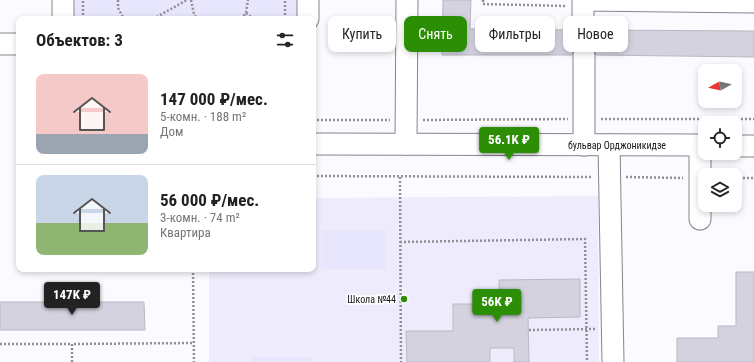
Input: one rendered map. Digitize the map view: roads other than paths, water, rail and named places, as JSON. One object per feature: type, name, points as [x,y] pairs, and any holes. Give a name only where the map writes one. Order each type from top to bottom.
[{"type":"street","points":[[63,0],[63,16]]},
{"type":"street","points":[[308,0],[308,16]]},
{"type":"street","points":[[406,144],[407,0]]},
{"type":"street","points":[[575,0],[754,2]]},
{"type":"street","points":[[583,0],[583,16]]},
{"type":"street","points":[[0,44],[16,44]]},
{"type":"street","points":[[584,56],[584,145]]},
{"type":"street","name":"бульвар Орджоникидзе","points":[[316,144],[698,145]]},
{"type":"street","points":[[610,145],[613,362]]},
{"type":"street","points":[[742,146],[754,146]]},
{"type":"street","points":[[700,219],[701,160]]},
{"type":"place","name":"Школа №44","points":[[404,299]]}]
